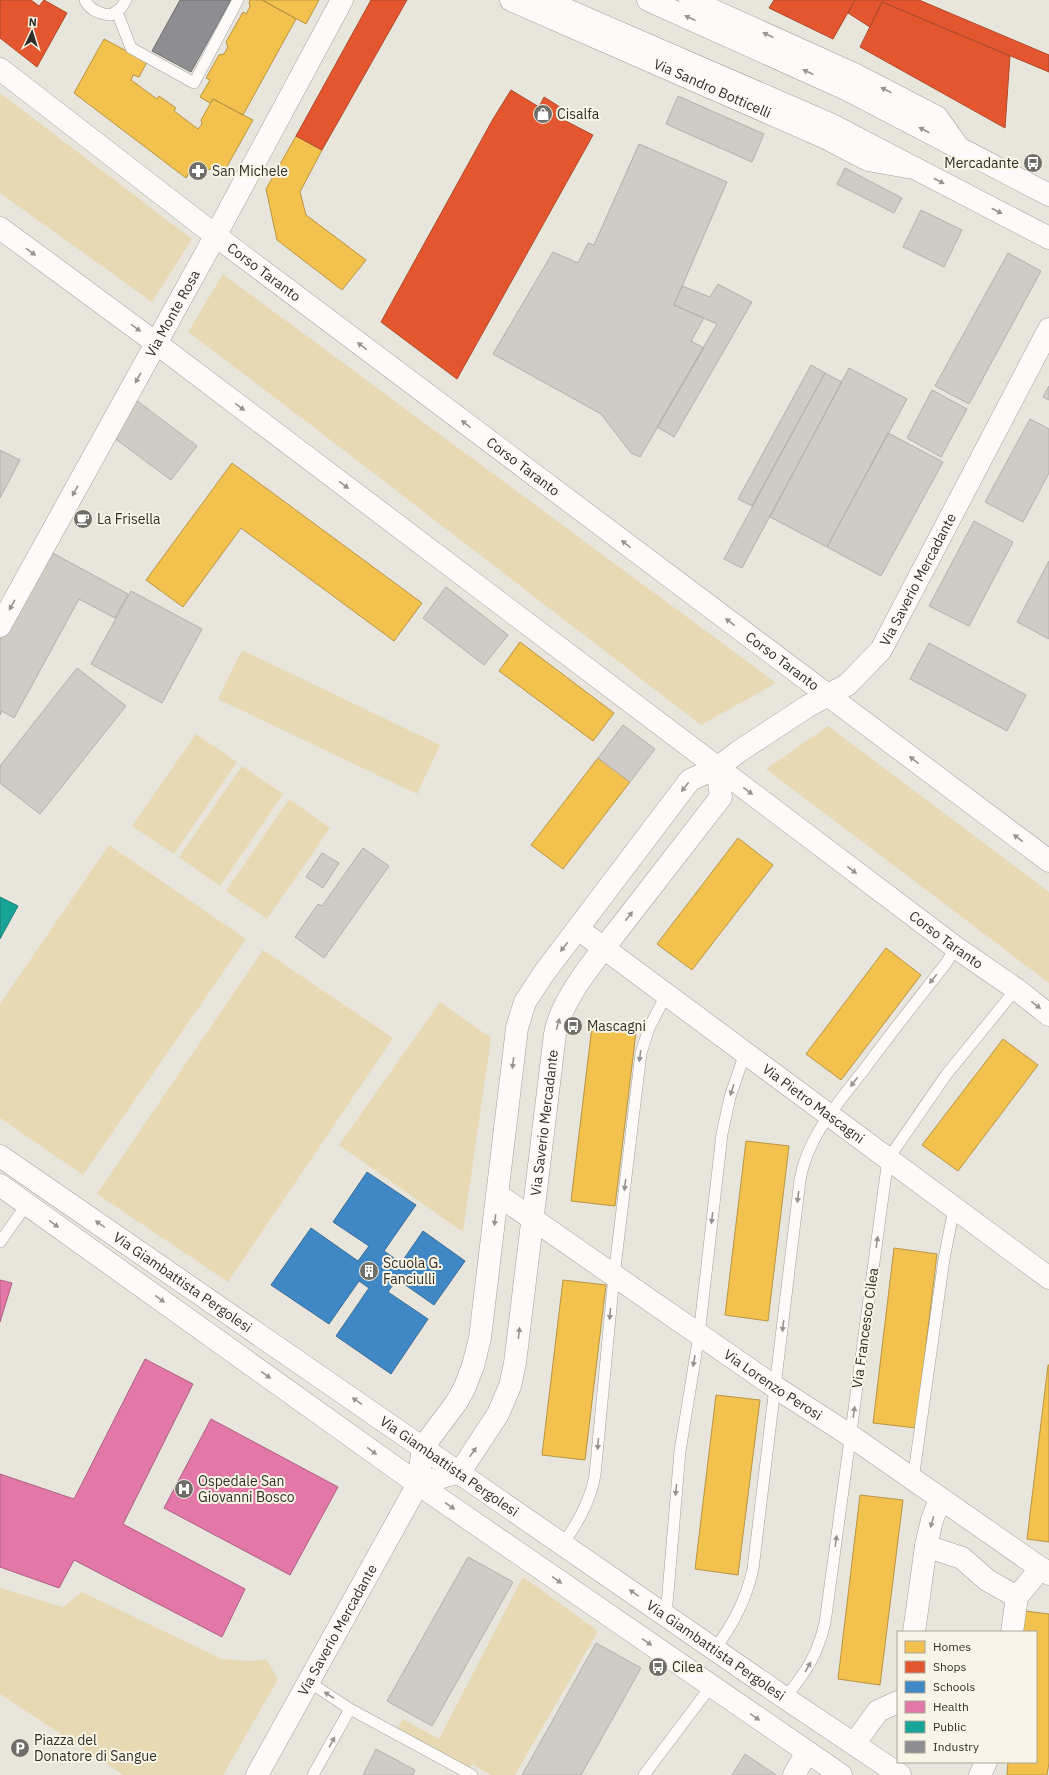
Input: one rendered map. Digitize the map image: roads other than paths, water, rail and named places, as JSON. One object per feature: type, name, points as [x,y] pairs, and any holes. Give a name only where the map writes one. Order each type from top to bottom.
[{"type":"street","name":"Via Monte Rosa","points":[[0,626],[216,236],[342,0]]},
{"type":"street","name":"Via Sandro Botticelli","points":[[511,0],[826,138],[868,160],[915,168]]},
{"type":"street","name":"Via Sandro Botticelli","points":[[544,0],[830,124],[1049,238]]},
{"type":"street","points":[[648,0],[848,90],[1049,195]]},
{"type":"street","points":[[690,0],[854,74],[936,116],[959,148]]},
{"type":"street","name":"Corso Taranto","points":[[0,69],[216,236],[1049,861]]},
{"type":"street","name":"Corso Taranto","points":[[0,228],[156,343],[717,768],[1049,1015]]},
{"type":"street","name":"Via Saverio Mercadante","points":[[257,1775],[418,1484],[424,1447],[460,1396],[472,1371],[480,1338],[519,1021],[525,1002],[539,978],[578,929],[690,780],[717,768],[738,752],[808,706],[847,685],[881,650],[1049,329]]},
{"type":"street","name":"Via Saverio Mercadante","points":[[460,1472],[493,1424],[503,1405],[510,1386],[515,1363],[557,1025],[561,1012],[569,998],[604,949],[721,797],[717,768]]},
{"type":"street","name":"Via Pietro Mascagni","points":[[578,929],[1049,1278]]},
{"type":"street","name":"Via Giambattista Pergolesi","points":[[0,1156],[424,1447],[785,1698],[900,1775]]},
{"type":"street","name":"Via Giambattista Pergolesi","points":[[0,1185],[418,1484],[841,1775]]},
{"type":"street","name":"Via Lorenzo Perosi","points":[[498,1195],[699,1335],[775,1387],[851,1436],[912,1480],[1045,1571]]},
{"type":"street","points":[[418,1484],[460,1472]]},
{"type":"street","points":[[914,1631],[926,1546],[932,1520],[940,1499]]},
{"type":"street","points":[[926,1546],[939,1549],[962,1558],[986,1580],[1021,1591]]},
{"type":"street","points":[[1012,1631],[1021,1591],[1045,1571]]},
{"type":"street","points":[[854,1744],[893,1705]]},
{"type":"street","points":[[794,1775],[807,1752]]},
{"type":"lane","points":[[85,0],[87,5],[101,14],[112,15],[117,12],[126,0]]},
{"type":"lane","points":[[117,12],[131,48],[194,83],[238,0]]},
{"type":"lane","points":[[715,1649],[738,1614],[751,1578],[800,1175],[809,1148],[829,1115],[947,962],[956,947]]},
{"type":"lane","name":"Via Francesco Cilea","points":[[785,1698],[809,1667],[822,1636],[825,1624],[888,1159],[946,1075],[1016,989]]},
{"type":"lane","points":[[563,1544],[582,1514],[593,1486],[614,1276],[642,1048],[651,1023],[666,995]]},
{"type":"lane","points":[[666,1616],[681,1444],[699,1335],[723,1128],[730,1097],[745,1053]]},
{"type":"lane","points":[[0,1242],[27,1204]]},
{"type":"lane","points":[[912,1480],[944,1259],[954,1208]]},
{"type":"lane","points":[[309,1682],[350,1709],[472,1775]]},
{"type":"lane","points":[[644,1775],[711,1686]]},
{"type":"lane","points":[[313,1775],[350,1709]]},
{"type":"place","name":"Cisalfa","points":[[543,114]]},
{"type":"place","name":"Mercadante","points":[[1033,163]]},
{"type":"place","name":"San Michele","points":[[198,171]]},
{"type":"place","name":"La Frisella","points":[[83,519]]},
{"type":"place","name":"Mascagni","points":[[573,1026]]},
{"type":"place","name":"Scuola G. Fanciulli","points":[[369,1271]]},
{"type":"place","name":"Ospedale San Giovanni Bosco","points":[[184,1489]]},
{"type":"place","name":"Cilea","points":[[658,1667]]},
{"type":"place","name":"Piazza del Donatore di Sangue","points":[[20,1748]]}]
